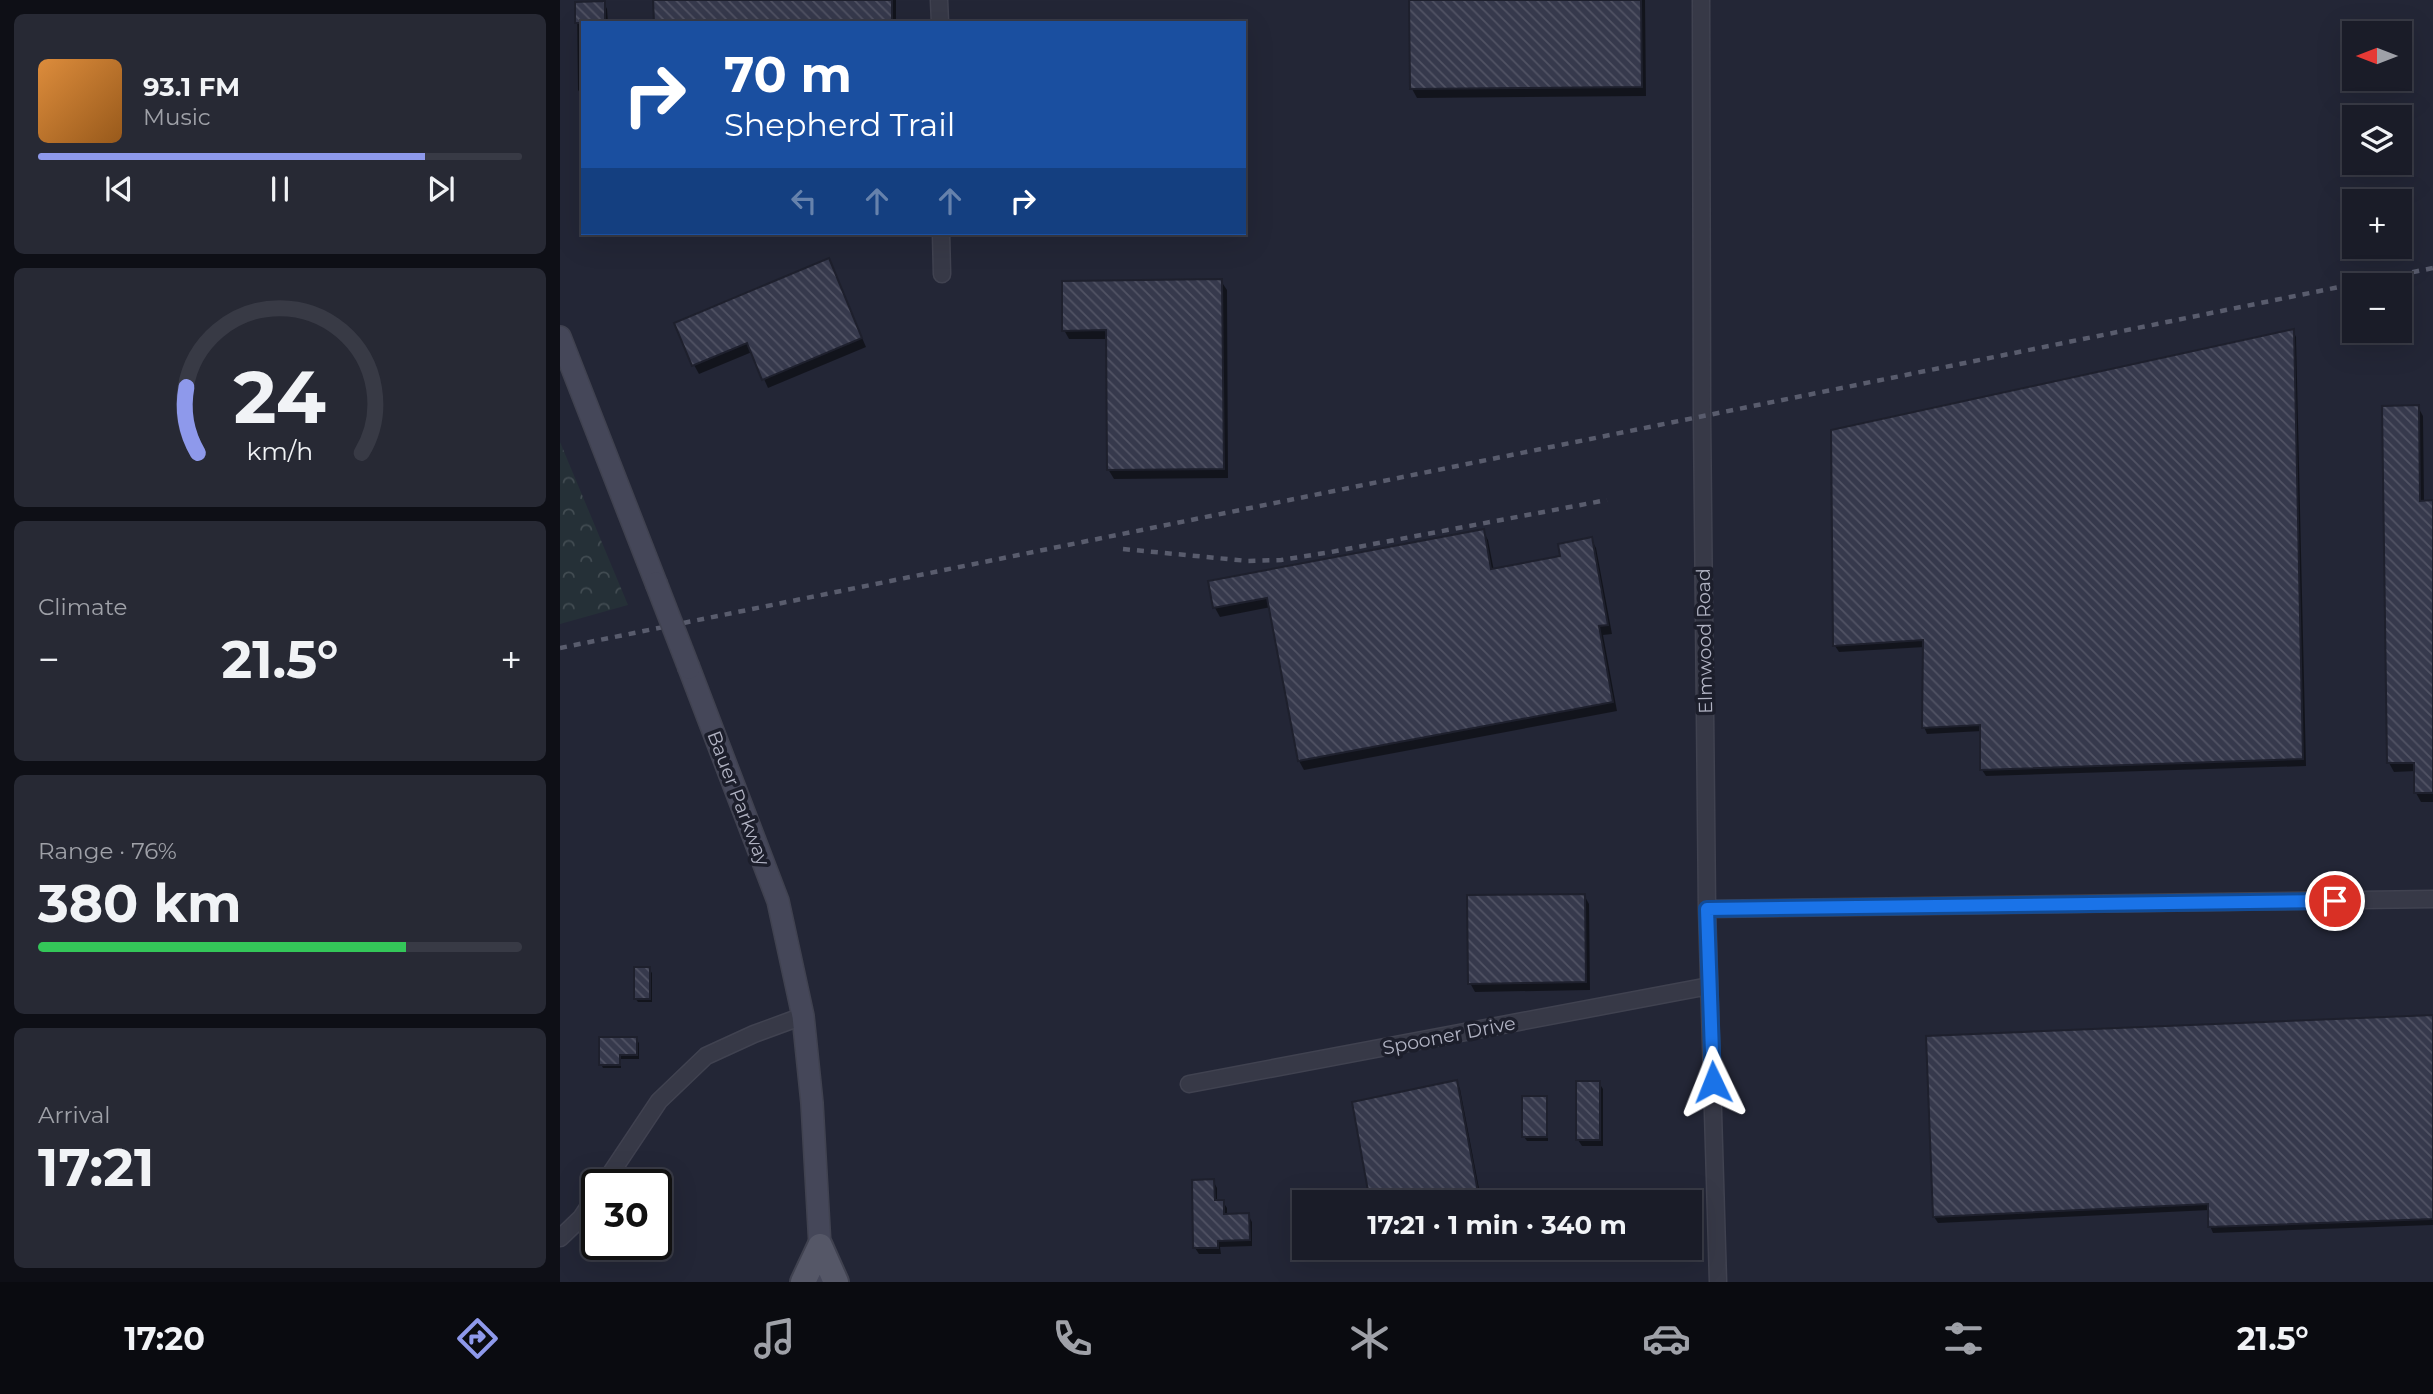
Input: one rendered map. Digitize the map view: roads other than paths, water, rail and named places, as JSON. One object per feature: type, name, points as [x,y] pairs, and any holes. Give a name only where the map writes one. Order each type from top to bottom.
[{"type":"main road","name":"Bauer Parkway","points":[[560,337],[778,901],[803,1016],[812,1103],[822,1282]]},
{"type":"main road","points":[[803,1282],[820,1246]]},
{"type":"main road","points":[[820,1246],[836,1282]]},
{"type":"street","points":[[939,0],[940,21]]},
{"type":"street","name":"Elmwood Road","points":[[1701,0],[1707,909],[1718,1282]]},
{"type":"street","points":[[941,235],[942,274]]},
{"type":"street","points":[[1707,909],[2433,899]]},
{"type":"street","name":"Spooner Drive","points":[[1189,1084],[1709,986]]},
{"type":"street","points":[[614,1169],[660,1101],[706,1056],[803,1016]]},
{"type":"street","points":[[560,1238],[581,1218]]},
{"type":"railway","points":[[560,648],[2433,268]]},
{"type":"railway","points":[[1123,549],[1248,561],[1281,560],[1607,500]]}]
